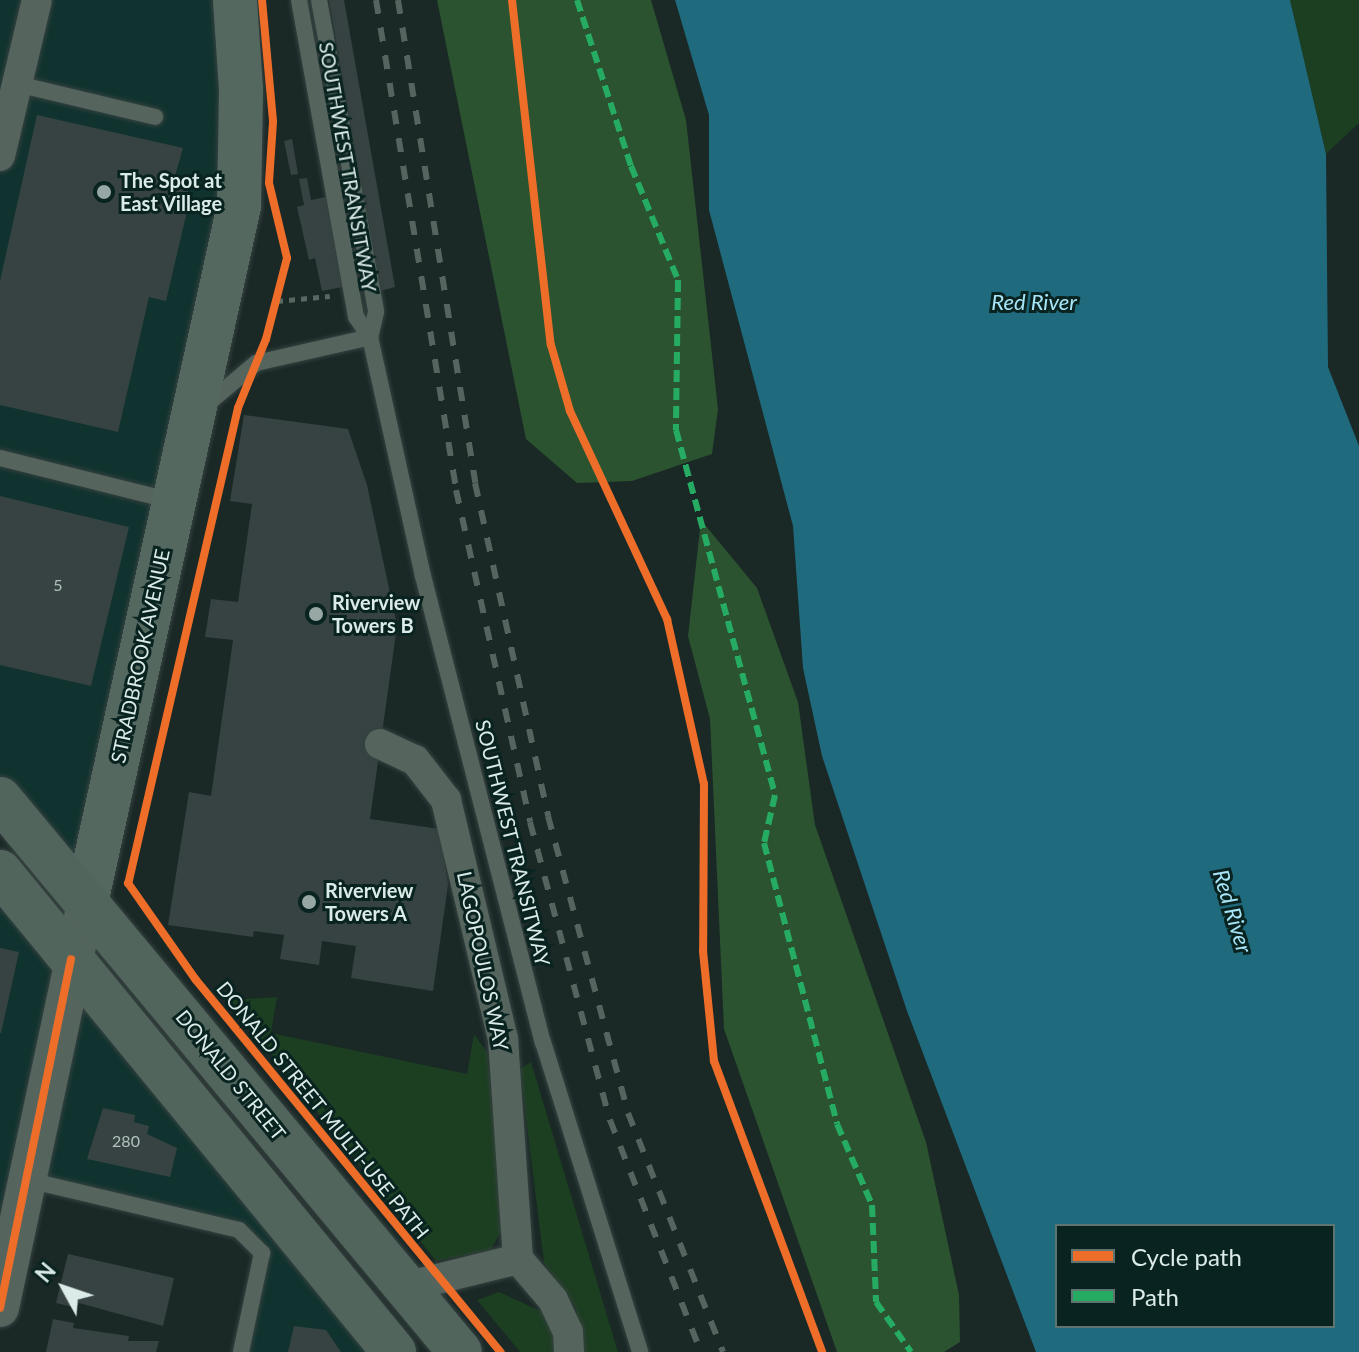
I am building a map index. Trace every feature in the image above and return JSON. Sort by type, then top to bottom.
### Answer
[{"type":"main road","name":"STRADBROOK AVENUE","points":[[86,903],[239,206],[241,89],[235,0]]},
{"type":"main road","name":"DONALD STREET","points":[[0,799],[460,1352]]},
{"type":"main road","points":[[0,872],[394,1352]]},
{"type":"street","points":[[0,156],[37,0]]},
{"type":"street","name":"LAGOPOULOS WAY","points":[[380,744],[415,760],[446,800],[503,1039],[518,1259]]},
{"type":"street","name":"STRADBROOK AVENUE","points":[[0,1308],[71,959],[86,903]]},
{"type":"street","points":[[405,1287],[518,1259],[553,1300],[568,1332],[569,1352]]},
{"type":"lane","name":"SOUTHWEST TRANSITWAY","points":[[299,0],[356,317],[370,337],[423,576],[543,1042],[640,1352]]},
{"type":"lane","name":"SOUTHWEST TRANSITWAY","points":[[319,0],[376,312],[370,337]]},
{"type":"lane","points":[[17,84],[155,117]]},
{"type":"lane","points":[[194,415],[256,363],[370,337]]},
{"type":"lane","points":[[0,458],[175,501]]},
{"type":"lane","points":[[446,871],[470,902]]},
{"type":"lane","points":[[28,1180],[239,1230],[262,1253],[241,1352]]},
{"type":"path","points":[[274,313],[280,286]]},
{"type":"path","points":[[277,301],[330,296]]},
{"type":"shaded area","points":[[0,0],[235,0],[241,89],[86,903],[0,799]]},
{"type":"shaded area","points":[[0,872],[394,1352],[241,1352],[262,1253],[239,1230],[28,1180],[0,1220]]},
{"type":"green space","points":[[437,0],[651,0],[686,120],[718,409],[712,454],[632,481],[577,483],[526,439]]},
{"type":"green space","points":[[1290,0],[1359,0],[1359,123],[1326,154]]},
{"type":"green space","points":[[701,520],[757,588],[798,702],[815,825],[926,1142],[959,1295],[960,1342],[944,1352],[837,1352],[724,1029],[710,719],[688,636]]},
{"type":"green space","points":[[277,997],[271,1033],[467,1074],[474,1034],[487,1052],[503,1227],[491,1250],[436,1261],[228,1000]]},
{"type":"green space","points":[[531,1062],[618,1352],[582,1352],[576,1308],[544,1263],[520,1069]]},
{"type":"green space","points":[[499,1292],[545,1313],[555,1328],[558,1352],[520,1352],[477,1300]]},
{"type":"water","name":"Red River","points":[[675,0],[1290,0],[1326,154],[1328,367],[1359,446],[1359,1352],[1036,1352],[907,1011],[822,756],[803,668],[793,526],[709,210],[709,115]]},
{"type":"building","points":[[329,0],[344,0],[395,287],[380,291]]},
{"type":"building","points":[[37,115],[183,148],[171,190],[177,191],[180,179],[188,181],[188,207],[166,301],[149,297],[118,432],[0,405],[0,281]]},
{"type":"building","points":[[292,139],[298,174],[291,175],[284,141]]},
{"type":"building","points":[[307,178],[311,200],[330,196],[348,286],[322,291],[315,258],[309,260],[297,207],[304,205],[299,179]]},
{"type":"building","points":[[244,415],[348,429],[367,485],[397,626],[370,819],[440,829],[448,885],[433,991],[351,978],[356,946],[322,941],[319,965],[280,959],[284,935],[254,931],[253,937],[168,925],[189,792],[211,796],[233,640],[205,637],[211,599],[238,602],[252,504],[230,501]]},
{"type":"building","points":[[0,496],[129,527],[91,686],[0,665]]},
{"type":"building","points":[[0,948],[19,952],[1,1033],[0,1033]]},
{"type":"building","points":[[103,1108],[135,1115],[134,1122],[149,1126],[147,1134],[177,1148],[170,1177],[87,1159]]},
{"type":"building","points":[[68,1254],[174,1278],[163,1326],[79,1303],[77,1308],[56,1303]]},
{"type":"building","points":[[53,1319],[74,1323],[73,1328],[129,1336],[128,1341],[159,1341],[156,1352],[46,1352]]},
{"type":"building","points":[[294,1326],[326,1330],[341,1352],[288,1352]]},
{"type":"railway","points":[[376,0],[456,490],[530,822],[610,1120],[701,1352]]},
{"type":"railway","points":[[398,0],[475,483],[548,816],[628,1113],[723,1352]]},
{"type":"marked path","points":[[577,0],[631,166],[678,280],[676,430],[775,795],[764,843],[837,1124],[872,1205],[876,1302],[911,1352]]},
{"type":"cycle path","name":"DONALD STREET MULTI-USE PATH","points":[[262,0],[273,122],[269,183],[287,258],[266,339],[238,408],[128,883],[196,980],[501,1352]]},
{"type":"cycle path","points":[[512,0],[551,345],[570,411],[667,619],[704,784],[703,951],[714,1061],[822,1352]]},
{"type":"cycle path","points":[[0,1308],[71,959]]},
{"type":"place","name":"The Spot at East Village","points":[[104,192]]},
{"type":"place","name":"Riverview Towers B","points":[[316,614]]},
{"type":"place","name":"Riverview Towers A","points":[[309,902]]}]
